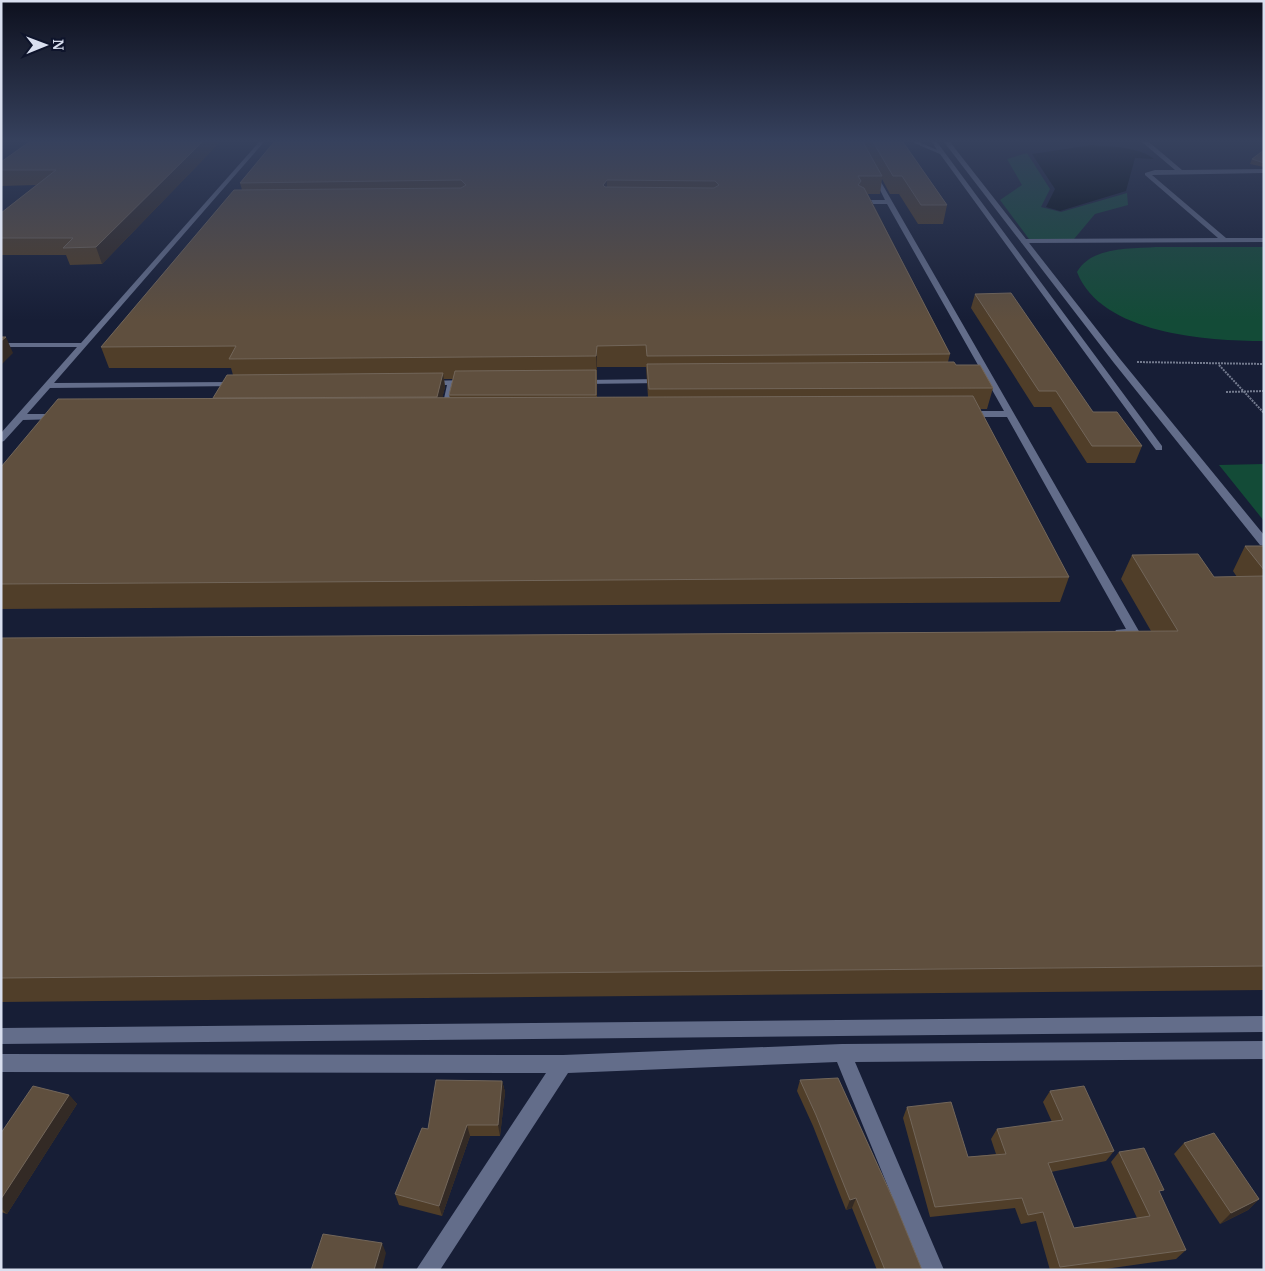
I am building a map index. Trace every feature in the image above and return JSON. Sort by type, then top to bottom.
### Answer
[{"type":"street","points":[[994,201],[1117,361],[1264,543]]},
{"type":"street","points":[[1179,201],[1224,240]]},
{"type":"street","points":[[1025,241],[1264,240]]},
{"type":"street","points":[[1,1064],[562,1064],[842,1053],[1264,1050]]},
{"type":"street","points":[[842,1053],[933,1270]]},
{"type":"street","points":[[427,1270],[562,1064]]},
{"type":"lane","points":[[1,439],[211,201]]},
{"type":"lane","points":[[977,201],[1159,448]]},
{"type":"lane","points":[[860,202],[888,202],[1134,633],[1104,633]]},
{"type":"lane","points":[[208,205],[218,205]]},
{"type":"lane","points":[[1,346],[84,345]]},
{"type":"lane","points":[[978,379],[988,379]]},
{"type":"lane","points":[[571,382],[670,381]]},
{"type":"lane","points":[[444,416],[452,382]]},
{"type":"lane","points":[[422,383],[472,382]]},
{"type":"lane","points":[[48,386],[245,384]]},
{"type":"lane","points":[[959,414],[1009,414]]},
{"type":"lane","points":[[434,416],[454,416]]},
{"type":"lane","points":[[20,417],[69,417]]},
{"type":"lane","points":[[1,1036],[1264,1024]]},
{"type":"path","points":[[1117,361],[1264,364]]},
{"type":"path","points":[[1219,364],[1264,413]]},
{"type":"path","points":[[1226,392],[1264,391]]},
{"type":"green space","points":[[1001,201],[1044,201],[1041,207],[1061,212],[1098,201],[1128,201],[1128,205],[1095,214],[1074,239],[1029,239]]},
{"type":"green space","points":[[1156,247],[1264,247],[1264,341],[1186,336],[1158,330],[1132,321],[1108,309],[1090,293],[1077,272],[1092,257],[1102,253],[1112,250]]},
{"type":"green space","points":[[1264,464],[1264,521],[1219,465]]},
{"type":"shaded area","points":[[1049,201],[1092,201],[1060,211],[1046,207]]},
{"type":"building","points":[[16,201],[142,201],[96,247],[63,248],[73,238],[1,238],[1,213]]},
{"type":"building","points":[[224,201],[871,201],[950,354],[647,356],[646,345],[597,346],[596,356],[229,359],[236,346],[101,347]]},
{"type":"building","points":[[919,201],[944,201],[947,205],[921,205]]},
{"type":"building","points":[[1011,293],[1093,412],[1117,412],[1142,446],[1092,446],[1056,391],[1039,391],[975,294]]},
{"type":"building","points":[[954,362],[956,365],[980,365],[993,388],[649,389],[647,364]]},
{"type":"building","points":[[596,370],[596,395],[449,395],[455,371]]},
{"type":"building","points":[[443,373],[437,397],[213,398],[227,375]]},
{"type":"building","points":[[973,396],[1069,577],[1,584],[1,467],[58,399]]},
{"type":"building","points":[[1245,546],[1264,546],[1264,570]]},
{"type":"building","points":[[1198,554],[1214,577],[1264,576],[1264,966],[1,978],[1,638],[1178,631],[1132,555]]},
{"type":"building","points":[[838,1078],[894,1201],[922,1270],[885,1270],[856,1198],[850,1200],[800,1080]]},
{"type":"building","points":[[436,1080],[502,1081],[498,1125],[467,1125],[439,1206],[395,1194],[422,1128],[428,1129]]},
{"type":"building","points":[[33,1086],[69,1095],[1,1199],[1,1133]]},
{"type":"building","points":[[1084,1086],[1114,1151],[1048,1163],[1074,1228],[1150,1216],[1119,1152],[1144,1148],[1164,1190],[1159,1191],[1186,1250],[1060,1267],[1043,1212],[1028,1215],[1022,1198],[935,1207],[907,1107],[951,1102],[968,1157],[1006,1154],[997,1129],[1063,1120],[1050,1091]]},
{"type":"building","points":[[1214,1133],[1259,1199],[1231,1213],[1184,1143]]},
{"type":"building","points":[[323,1234],[382,1243],[374,1270],[311,1270]]}]
